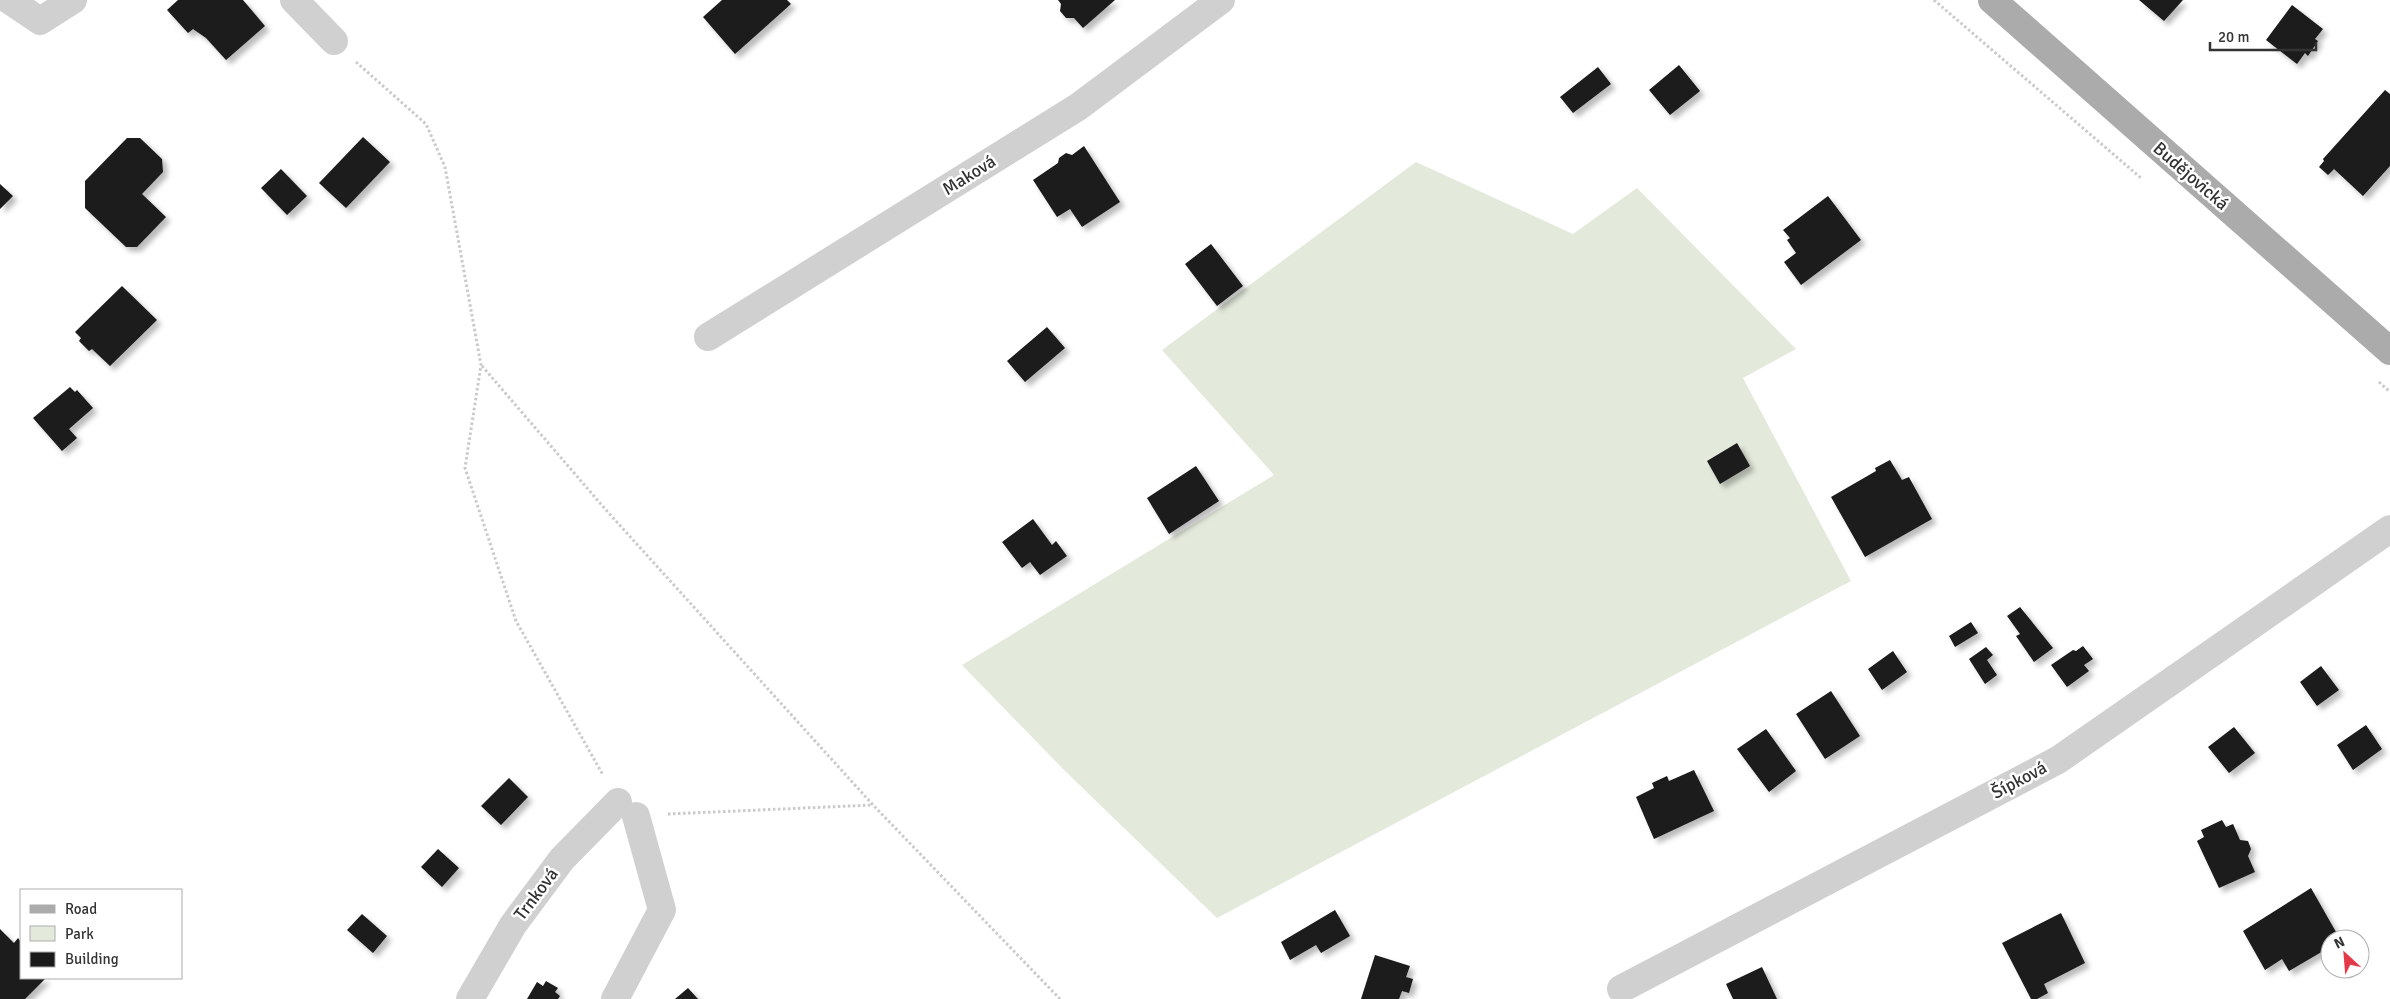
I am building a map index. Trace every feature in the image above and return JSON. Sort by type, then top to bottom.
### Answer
[{"type":"main road","name":"Budějovická","points":[[1992,0],[2390,351]]},
{"type":"street","points":[[9,0],[40,20],[73,0]]},
{"type":"street","points":[[294,0],[334,41]]},
{"type":"street","name":"Maková","points":[[708,337],[1078,107],[1221,0]]},
{"type":"street","name":"Šípková","points":[[1621,989],[2058,760],[2390,529]]},
{"type":"street","points":[[615,999],[662,910],[627,809]]},
{"type":"street","name":"Trnková","points":[[470,999],[513,925],[562,859],[627,809]]},
{"type":"path","points":[[334,41],[426,124],[445,167],[481,366],[465,468],[516,621],[627,809],[873,805]]},
{"type":"path","points":[[481,366],[606,510],[873,805],[1060,999]]},
{"type":"green space","points":[[1416,162],[1573,234],[1637,188],[1796,349],[1743,378],[1851,581],[1217,918],[1063,769],[962,665],[1274,475],[1162,350]]},
{"type":"building","points":[[178,0],[243,0],[265,26],[226,60],[206,38],[193,29],[188,33],[167,10]]},
{"type":"building","points":[[722,0],[787,0],[791,4],[735,54],[703,17]]},
{"type":"building","points":[[1058,0],[1115,0],[1083,28],[1074,18],[1066,18],[1060,11],[1061,4]]},
{"type":"building","points":[[2139,0],[2183,0],[2164,21]]},
{"type":"building","points":[[2292,5],[2323,29],[2315,39],[2318,41],[2308,56],[2305,53],[2297,64],[2266,40]]},
{"type":"building","points":[[1679,65],[1700,91],[1670,115],[1649,90]]},
{"type":"building","points":[[1598,67],[1611,84],[1573,113],[1560,97]]},
{"type":"building","points":[[2385,90],[2390,94],[2390,166],[2363,196],[2334,169],[2328,175],[2319,167],[2324,161],[2323,159]]},
{"type":"building","points":[[363,137],[390,162],[346,208],[319,183]]},
{"type":"building","points":[[127,138],[140,138],[162,159],[163,172],[142,194],[166,217],[137,247],[126,247],[85,208],[85,181]]},
{"type":"building","points":[[1084,146],[1120,202],[1082,227],[1070,209],[1057,217],[1033,180],[1058,163],[1059,158],[1066,153],[1072,155]]},
{"type":"building","points":[[281,169],[307,196],[287,215],[261,188]]},
{"type":"building","points":[[0,184],[13,196],[0,209]]},
{"type":"building","points":[[1828,196],[1861,240],[1801,285],[1784,262],[1796,253],[1787,240],[1790,238],[1783,230]]},
{"type":"building","points":[[1211,244],[1243,286],[1217,306],[1185,264]]},
{"type":"building","points":[[122,286],[157,320],[110,366],[92,349],[89,351],[79,341],[81,338],[75,332]]},
{"type":"building","points":[[1047,327],[1065,348],[1025,382],[1007,361]]},
{"type":"building","points":[[70,387],[75,392],[77,390],[93,408],[69,429],[77,438],[62,451],[33,418]]},
{"type":"building","points":[[1737,443],[1750,466],[1720,484],[1707,461]]},
{"type":"building","points":[[1890,460],[1902,480],[1909,477],[1932,519],[1865,557],[1831,497],[1876,471],[1875,468]]},
{"type":"building","points":[[1196,466],[1219,501],[1169,534],[1147,498]]},
{"type":"building","points":[[1033,519],[1052,545],[1056,541],[1067,556],[1040,575],[1030,562],[1022,568],[1002,542]]},
{"type":"building","points":[[2020,607],[2053,648],[2034,662],[2016,636],[2020,634],[2007,616]]},
{"type":"building","points":[[1971,622],[1978,633],[1955,647],[1949,636]]},
{"type":"building","points":[[2083,646],[2093,659],[2084,665],[2089,671],[2067,687],[2051,665],[2073,650],[2076,651]]},
{"type":"building","points":[[1986,647],[1993,655],[1987,660],[1997,675],[1985,684],[1969,659]]},
{"type":"building","points":[[1893,651],[1907,672],[1882,690],[1868,669]]},
{"type":"building","points":[[2321,666],[2339,690],[2317,706],[2300,682]]},
{"type":"building","points":[[1831,691],[1860,736],[1825,759],[1796,714]]},
{"type":"building","points":[[2366,725],[2382,749],[2353,770],[2337,745]]},
{"type":"building","points":[[2234,727],[2255,753],[2229,773],[2208,747]]},
{"type":"building","points":[[1766,729],[1796,771],[1769,792],[1737,749]]},
{"type":"building","points":[[1694,770],[1714,811],[1654,839],[1636,797],[1654,788],[1652,783],[1667,776],[1669,781]]},
{"type":"building","points":[[509,778],[528,797],[501,825],[481,806]]},
{"type":"building","points":[[2222,820],[2226,827],[2233,824],[2240,840],[2248,841],[2251,849],[2248,856],[2255,872],[2219,888],[2197,841],[2204,837],[2201,830]]},
{"type":"building","points":[[438,849],[459,868],[442,887],[421,867]]},
{"type":"building","points":[[2311,888],[2334,929],[2320,929],[2320,953],[2289,971],[2282,959],[2265,970],[2243,931]]},
{"type":"building","points":[[1335,910],[1350,936],[1321,953],[1316,945],[1290,960],[1281,942]]},
{"type":"building","points":[[2061,913],[2085,963],[2044,984],[2048,993],[2037,999],[2031,999],[2002,943]]},
{"type":"building","points":[[362,914],[387,936],[373,953],[347,930]]},
{"type":"building","points":[[0,929],[14,943],[18,938],[20,941],[20,979],[45,979],[25,999],[0,999]]},
{"type":"building","points":[[1375,955],[1410,966],[1406,977],[1413,979],[1409,993],[1402,991],[1399,999],[1361,999]]},
{"type":"building","points":[[1762,967],[1777,999],[1733,999],[1726,984]]},
{"type":"building","points":[[546,981],[558,988],[555,992],[560,996],[558,999],[527,999],[537,982],[543,986]]},
{"type":"building","points":[[688,988],[698,999],[675,999]]}]
